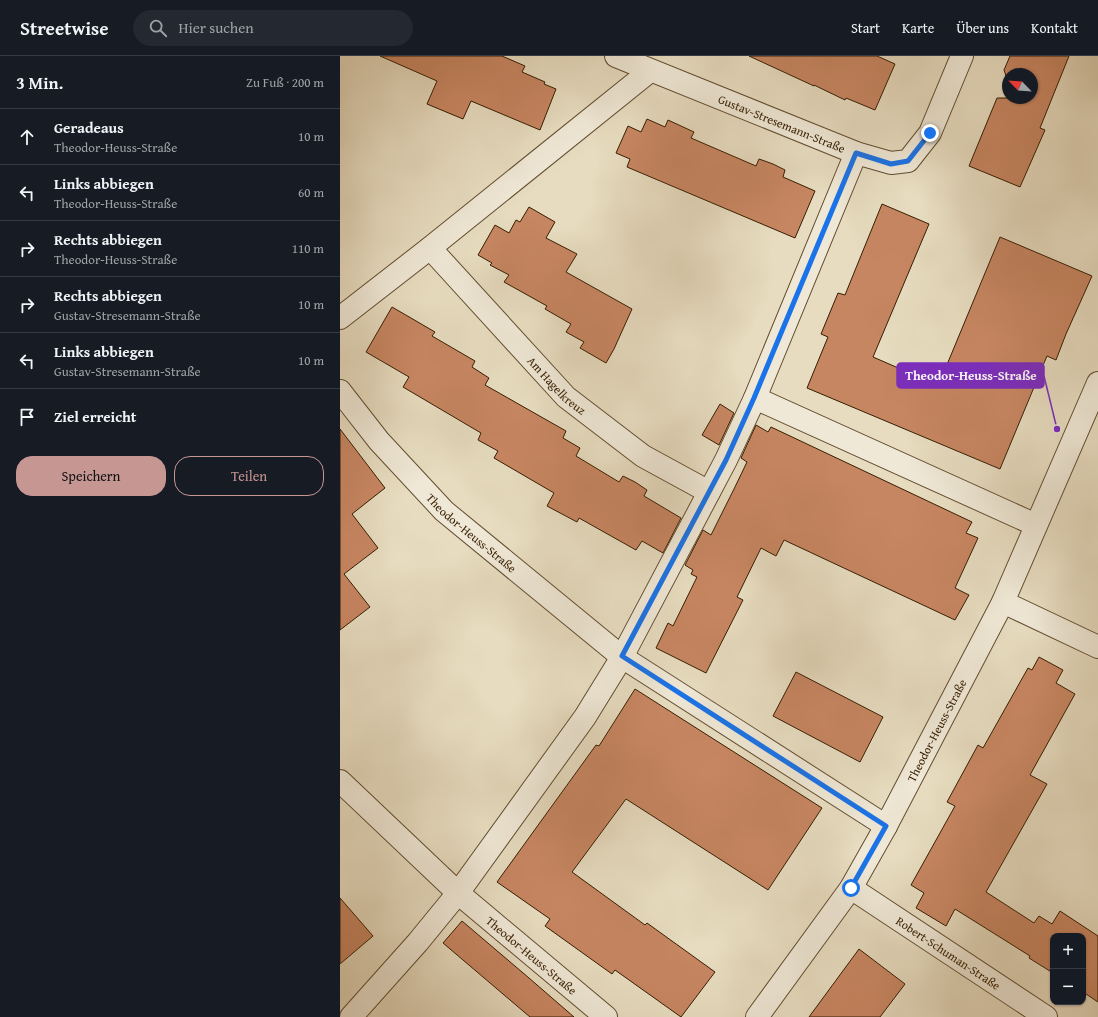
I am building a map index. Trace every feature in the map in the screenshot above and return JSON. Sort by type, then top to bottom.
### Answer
[{"type":"street","name":"Gustav-Stresemann-Straße","points":[[616,56],[856,153],[891,164],[908,161],[930,133],[962,56]]},
{"type":"street","points":[[340,318],[430,248],[650,70]]},
{"type":"street","points":[[351,1017],[418,942],[458,893],[585,716],[622,656],[726,460],[754,398],[856,153]]},
{"type":"street","name":"Am Hagelkreuz","points":[[430,248],[566,397],[643,456],[709,492]]},
{"type":"street","name":"Theodor-Heuss-Straße","points":[[757,1017],[851,888],[886,826],[1003,602],[1098,384]]},
{"type":"street","name":"Theodor-Heuss-Straße","points":[[340,391],[379,441],[444,511],[622,656],[886,826]]},
{"type":"street","points":[[754,398],[1036,525]]},
{"type":"street","points":[[1003,602],[1098,647]]},
{"type":"street","name":"Theodor-Heuss-Straße","points":[[340,781],[458,893],[606,1017]]},
{"type":"street","name":"Robert-Schuman-Straße","points":[[851,888],[1046,1017]]},
{"type":"building","points":[[380,56],[502,56],[525,66],[522,72],[545,82],[544,84],[556,89],[540,130],[471,101],[463,119],[427,104],[437,81]]},
{"type":"building","points":[[749,56],[877,56],[895,64],[875,110],[846,98],[845,100]]},
{"type":"building","points":[[1010,56],[1069,56],[1040,128],[1045,130],[1020,187],[969,166],[997,98],[1002,98],[1002,104],[1038,104],[1038,68],[1005,68]]},
{"type":"building","points":[[647,119],[665,127],[668,120],[694,132],[691,138],[756,166],[759,159],[773,164],[785,170],[783,177],[815,191],[795,238],[627,167],[630,159],[616,153],[628,126],[641,132]]},
{"type":"building","points":[[882,204],[929,224],[873,357],[935,384],[943,366],[946,367],[1000,237],[1092,276],[1056,360],[1047,356],[1000,469],[807,388],[828,337],[821,334],[838,293],[845,295]]},
{"type":"building","points":[[529,207],[555,222],[546,238],[577,254],[566,272],[632,309],[606,363],[580,348],[584,342],[566,332],[571,324],[545,309],[547,306],[504,282],[509,275],[490,265],[492,263],[478,255],[495,225],[509,233],[516,220],[520,222]]},
{"type":"building","points":[[392,307],[435,332],[432,336],[475,361],[472,367],[489,378],[485,385],[566,431],[563,438],[580,448],[576,456],[619,482],[623,476],[635,482],[647,490],[644,496],[681,518],[663,553],[642,541],[636,550],[579,518],[577,522],[547,506],[554,493],[494,458],[498,451],[478,440],[481,433],[403,387],[409,377],[366,352]]},
{"type":"building","points":[[720,404],[734,413],[719,445],[702,435]]},
{"type":"building","points":[[756,425],[768,432],[771,427],[972,522],[966,533],[978,538],[955,588],[969,595],[955,620],[784,540],[776,556],[761,548],[737,597],[743,600],[706,673],[656,648],[668,623],[673,626],[697,577],[691,574],[693,570],[685,565],[703,530],[711,535],[747,462],[741,458]]},
{"type":"building","points":[[340,429],[385,488],[352,514],[378,548],[344,574],[370,607],[340,630]]},
{"type":"building","points":[[1039,657],[1063,670],[1056,683],[1075,694],[1030,775],[1047,784],[986,892],[1034,923],[1039,916],[1052,924],[1060,911],[1098,936],[1098,1002],[1086,994],[1086,933],[1050,933],[1050,971],[1029,958],[1030,956],[955,909],[946,926],[916,908],[924,893],[911,885],[955,806],[947,802],[978,745],[983,748],[1028,668],[1032,670]]},
{"type":"building","points":[[796,672],[883,717],[860,762],[773,716]]},
{"type":"building","points":[[635,689],[822,808],[768,890],[626,799],[572,872],[645,925],[647,923],[715,972],[681,1017],[615,970],[612,974],[545,926],[550,919],[497,882],[596,745],[599,746]]},
{"type":"building","points":[[340,898],[373,936],[340,964]]},
{"type":"building","points":[[462,921],[574,1017],[530,1017],[443,943]]},
{"type":"building","points":[[859,949],[905,984],[880,1017],[809,1017]]},
{"type":"place","name":"Theodor-Heuss-Straße","points":[[1057,429]]},
{"type":"route","points":[[851,888],[886,826],[622,656],[726,460],[754,398],[856,153],[891,164],[908,161],[930,133]]}]
